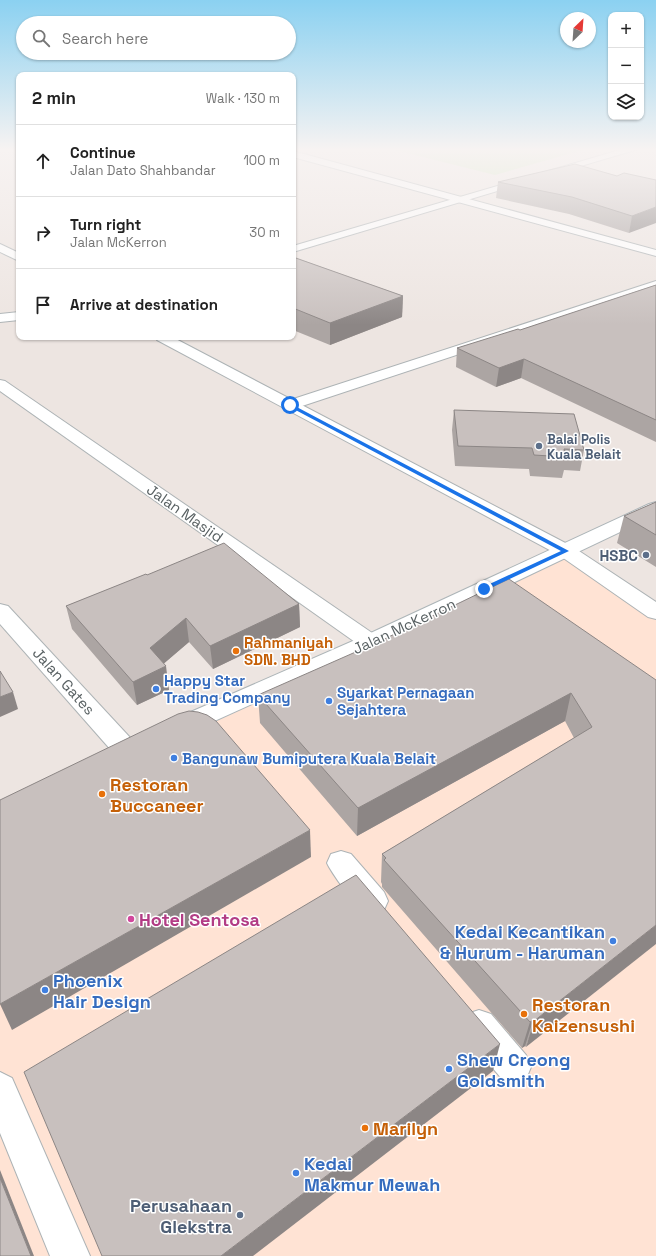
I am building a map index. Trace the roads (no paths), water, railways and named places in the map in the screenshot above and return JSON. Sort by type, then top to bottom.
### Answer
[{"type":"street","points":[[296,248],[435,208]]},
{"type":"street","points":[[489,208],[656,253]]},
{"type":"street","points":[[0,247],[16,256]]},
{"type":"street","points":[[290,405],[656,284]]},
{"type":"street","points":[[0,318],[16,316]]},
{"type":"street","points":[[168,340],[566,551],[656,612]]},
{"type":"street","name":"Jalan Masjid","points":[[0,384],[370,642]]},
{"type":"street","name":"Jalan McKerron","points":[[106,761],[370,642],[656,508]]},
{"type":"street","name":"Jalan Gates","points":[[0,611],[127,751]]},
{"type":"street","points":[[341,863],[392,923]]},
{"type":"street","points":[[463,1007],[514,1067]]},
{"type":"street","points":[[0,1090],[70,1256]]},
{"type":"place","name":"Balai Polis Kuala Belait","points":[[539,446]]},
{"type":"place","name":"HSBC","points":[[646,555]]},
{"type":"place","name":"Rahmaniyah SDN. BHD","points":[[236,651]]},
{"type":"place","name":"Happy Star Trading Company","points":[[156,689]]},
{"type":"place","name":"Syarkat Pernagaan Sejahtera","points":[[329,701]]},
{"type":"place","name":"Bangunaw Bumiputera Kuala Belait","points":[[174,758]]},
{"type":"place","name":"Restoran Buccaneer","points":[[102,794]]},
{"type":"place","name":"Hotel Sentosa","points":[[131,919]]},
{"type":"place","name":"Kedai Kecantikan & Hurum - Haruman","points":[[613,941]]},
{"type":"place","name":"Phoenix Hair Design","points":[[45,990]]},
{"type":"place","name":"Restoran Kaizensushi","points":[[524,1014]]},
{"type":"place","name":"Shew Creong Goldsmith","points":[[449,1069]]},
{"type":"place","name":"Marilyn","points":[[365,1128]]},
{"type":"place","name":"Kedai Makmur Mewah","points":[[296,1173]]},
{"type":"place","name":"Perusahaan Glekstra","points":[[240,1215]]}]
